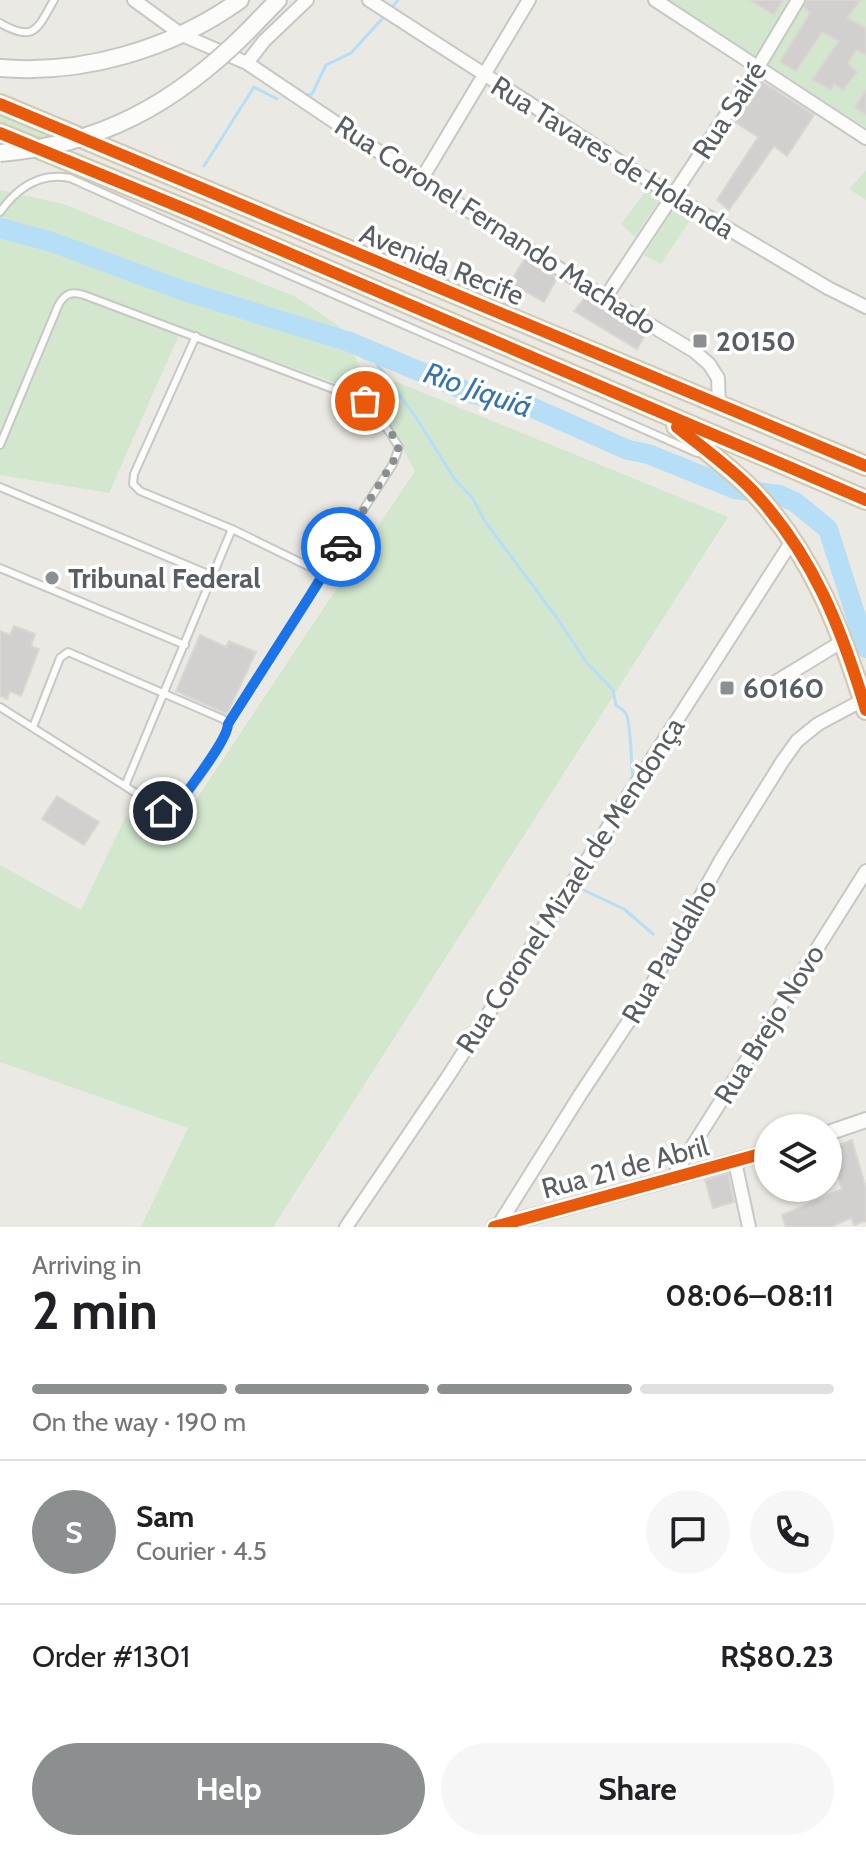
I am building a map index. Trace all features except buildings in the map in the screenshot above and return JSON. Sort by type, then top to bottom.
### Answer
[{"type":"main road","points":[[0,68],[33,69],[98,62],[141,50],[182,35],[240,0]]},
{"type":"main road","points":[[0,153],[87,137],[144,113],[193,81],[278,0]]},
{"type":"main road","name":"Avenida Recife","points":[[0,104],[866,466]]},
{"type":"main road","name":"Avenida Recife","points":[[0,133],[866,500]]},
{"type":"main road","points":[[653,408],[724,465],[773,514],[822,588],[864,705]]},
{"type":"street","name":"Rua Coronel Fernando Machado","points":[[134,0],[182,35],[247,63],[421,180],[694,351],[709,364],[718,378],[719,404]]},
{"type":"street","points":[[247,63],[264,41],[307,0]]},
{"type":"street","name":"Rua Tavares de Holanda","points":[[369,0],[673,196],[864,306]]},
{"type":"street","points":[[421,180],[529,0]]},
{"type":"street","points":[[655,0],[866,138]]},
{"type":"street","name":"Rua Sairé","points":[[605,298],[758,67],[798,0]]},
{"type":"street","name":"Rua Coronel Mizael de Mendonça","points":[[346,1227],[447,1078],[792,541]]},
{"type":"street","points":[[764,689],[843,641]]},
{"type":"street","name":"Rua Paudalho","points":[[496,1226],[646,995],[721,860],[782,762],[797,741],[818,724],[864,705]]},
{"type":"street","name":"Rua Brejo Novo","points":[[673,1177],[866,871]]},
{"type":"street","points":[[842,1128],[866,1120]]},
{"type":"street","name":"Rua 21 de Abril","points":[[496,1226],[521,1224],[673,1177],[754,1156]]},
{"type":"street","points":[[735,1162],[749,1227]]},
{"type":"lane","points":[[0,23],[21,34],[30,34],[36,30],[54,0]]},
{"type":"lane","points":[[0,212],[28,184],[57,175],[70,178],[265,267],[483,358],[724,465]]},
{"type":"lane","points":[[0,445],[58,306],[68,294],[84,295],[365,401],[375,410],[398,445],[399,452],[228,724],[228,730],[217,748],[172,811],[163,811],[0,707]]},
{"type":"lane","points":[[196,336],[134,474],[133,484],[140,491],[232,529],[314,569],[325,569]]},
{"type":"lane","points":[[0,487],[213,576]]},
{"type":"lane","points":[[125,786],[232,529]]},
{"type":"lane","points":[[0,568],[185,645]]},
{"type":"lane","points":[[33,727],[55,668],[66,652],[166,693],[228,724]]},
{"type":"green space","points":[[665,0],[866,0],[866,128]]},
{"type":"green space","points":[[0,113],[58,138],[30,143],[0,129]]},
{"type":"green space","points":[[866,170],[866,200],[849,189]]},
{"type":"green space","points":[[649,187],[663,194],[635,237],[621,224]]},
{"type":"green space","points":[[0,190],[63,204],[296,297],[339,326],[360,367],[728,517],[273,1227],[141,1227],[188,1128],[0,1062],[0,865],[81,910],[126,816],[168,842],[415,471],[375,397],[182,328],[109,493],[0,475]]},
{"type":"green space","points":[[678,202],[694,214],[661,264],[644,255]]},
{"type":"waterway","points":[[391,9],[398,0]]},
{"type":"waterway","points":[[306,95],[312,94],[326,65],[351,53],[382,19]]},
{"type":"waterway","points":[[204,166],[254,87],[277,99]]},
{"type":"waterway","name":"Rio Jiquiá","points":[[0,228],[52,242],[178,289],[350,342],[473,394],[529,406],[628,450],[648,454],[735,489],[779,495],[795,502],[828,529],[866,648]]},
{"type":"waterway","points":[[350,342],[364,358],[375,361],[454,478],[473,499],[484,520],[587,663],[613,690],[616,705],[628,718],[633,778]]},
{"type":"waterway","points":[[632,798],[632,803],[577,887],[624,909],[653,934]]},
{"type":"cycle path","points":[[0,104],[866,466]]},
{"type":"cycle path","points":[[0,133],[866,500]]},
{"type":"cycle path","points":[[677,427],[744,482],[774,515],[792,541],[823,593],[866,710]]},
{"type":"cycle path","points":[[494,1227],[754,1156]]},
{"type":"way so far","points":[[341,547],[399,452],[398,445],[375,410],[365,401]]},
{"type":"place","name":"20150","points":[[700,341]]},
{"type":"place","name":"Tribunal Federal","points":[[52,578]]},
{"type":"place","name":"60160","points":[[727,688]]},
{"type":"route","points":[[163,811],[169,812],[175,808],[217,748],[259,673],[341,547]]}]
